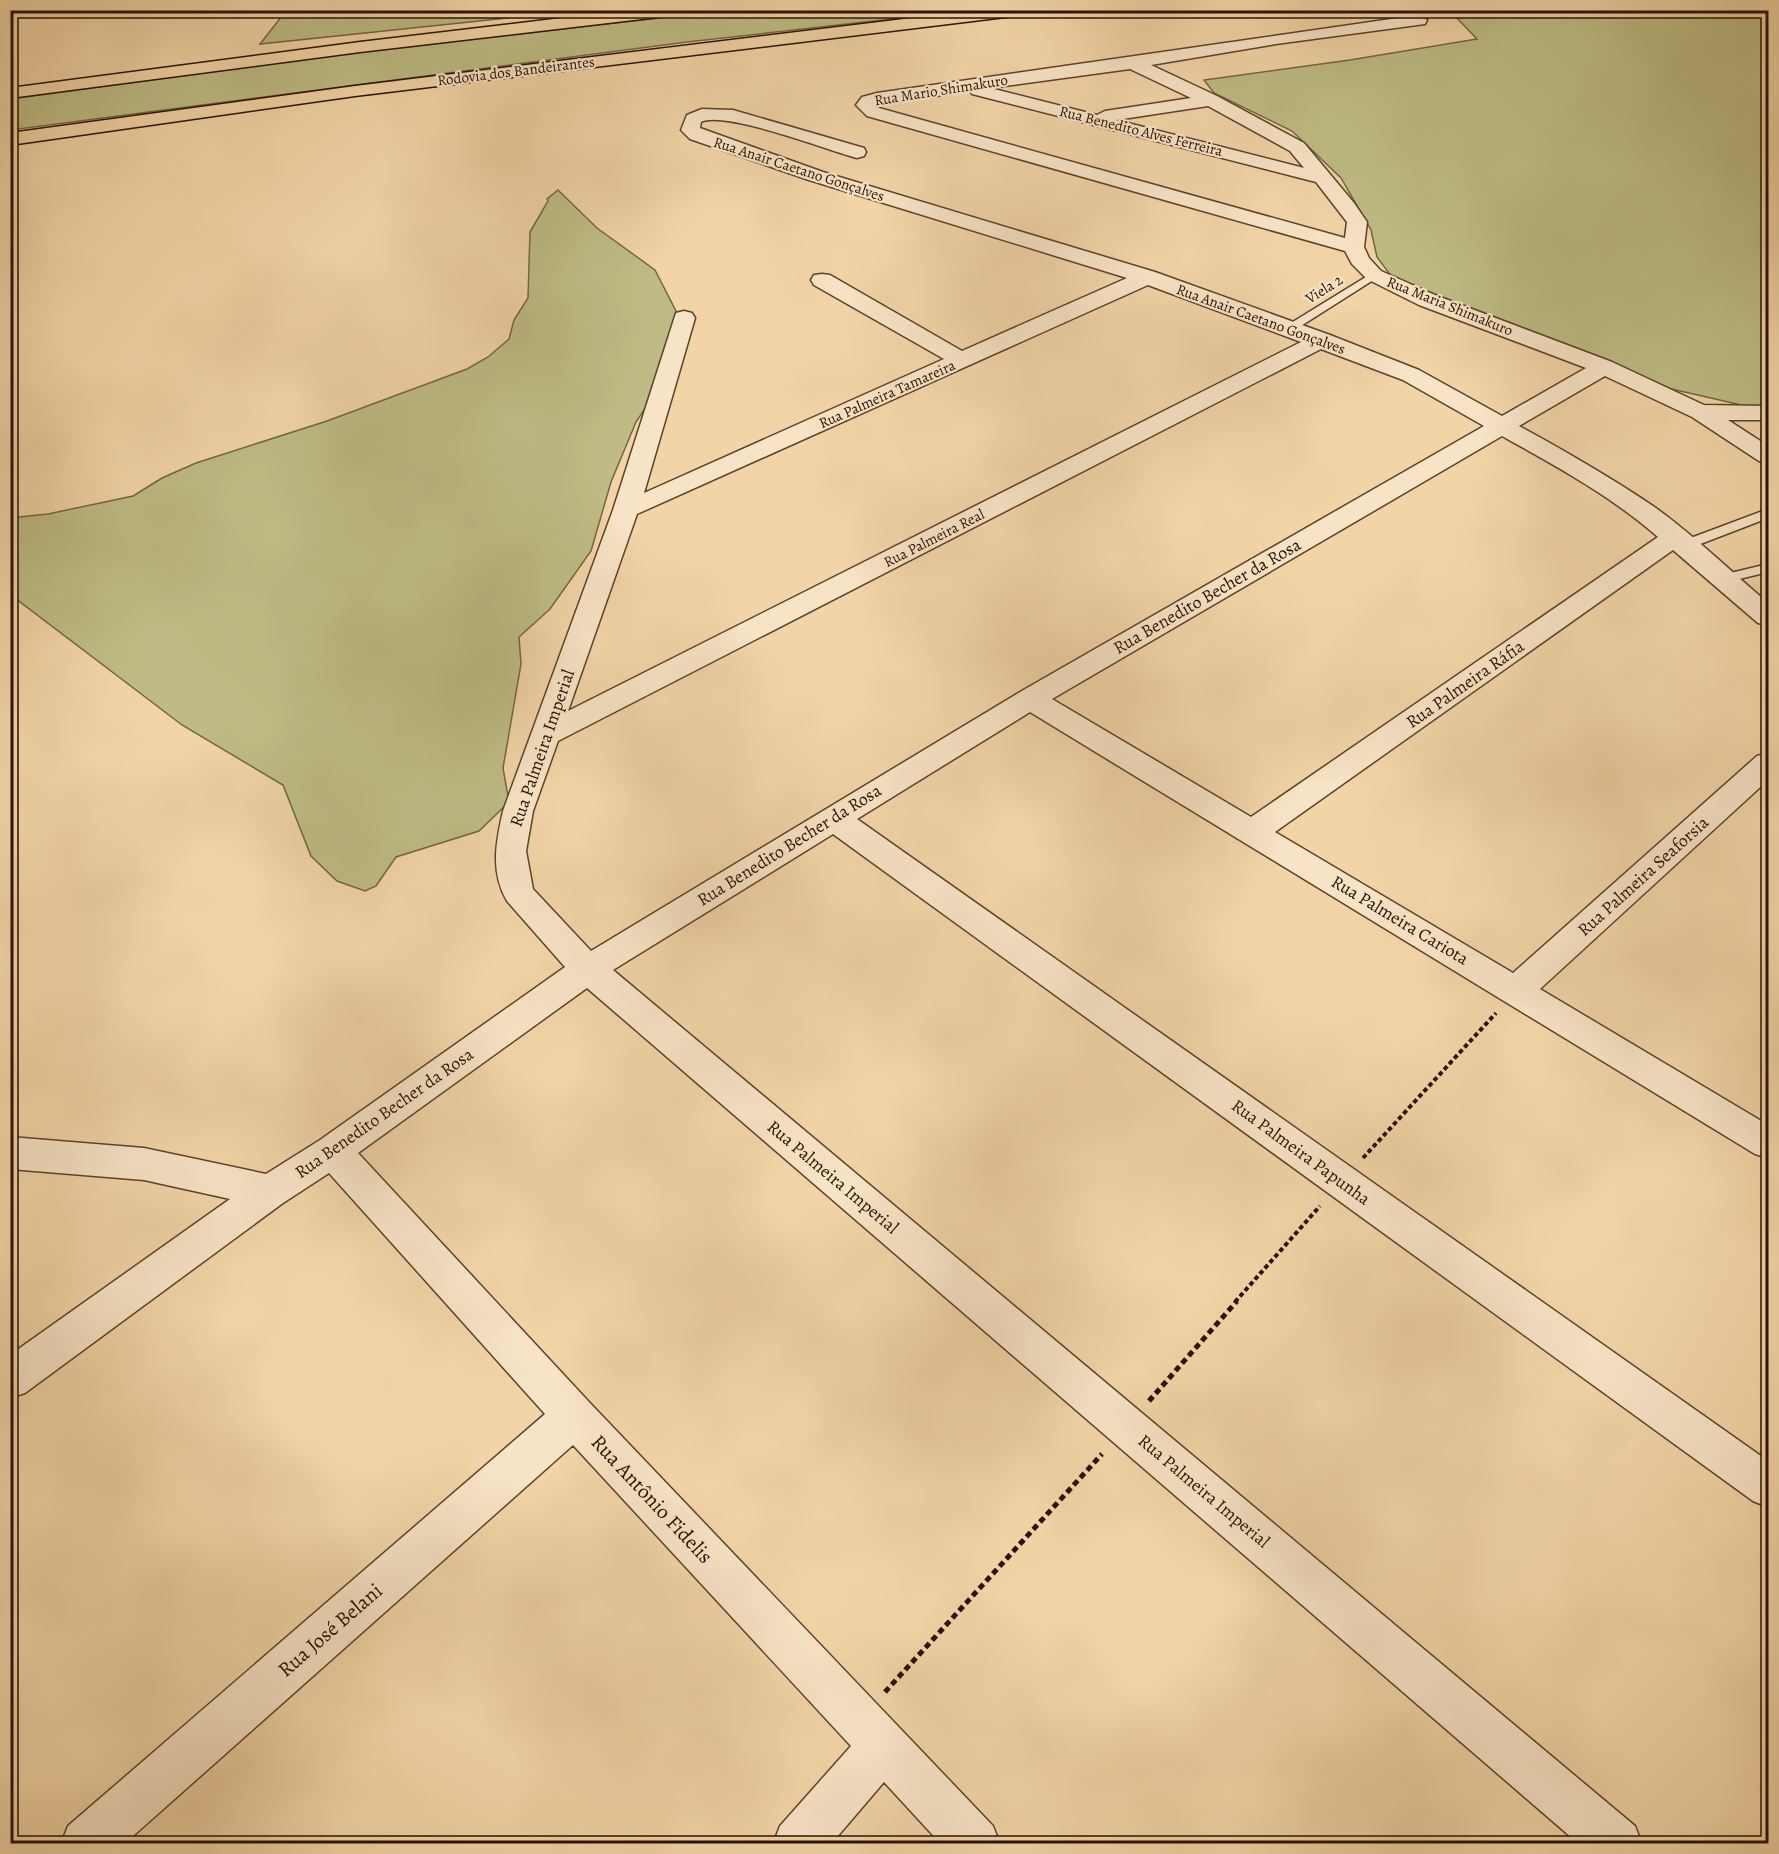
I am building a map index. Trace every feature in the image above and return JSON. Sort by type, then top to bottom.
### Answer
[{"type":"highway","points":[[10,93],[360,46],[676,10]]},
{"type":"highway","name":"Rodovia dos Bandeirantes","points":[[10,139],[513,71],[1023,10]]},
{"type":"highway","points":[[10,146],[249,105]]},
{"type":"street","name":"Rua Mario Shimakuro","points":[[1354,247],[873,112],[865,105],[868,101],[877,98],[1419,20]]},
{"type":"street","points":[[1132,63],[1211,100],[1297,147],[1357,222],[1354,247]]},
{"type":"street","name":"Rua Benedito Alves Ferreira","points":[[959,86],[1322,178]]},
{"type":"street","points":[[1091,118],[1211,100]]},
{"type":"street","name":"Rua Anair Caetano Gonçalves","points":[[857,152],[730,114],[702,115],[693,120],[690,130],[697,135],[816,176],[1147,277],[1322,340],[1411,375],[1582,471],[1646,513],[1768,617]]},
{"type":"street","name":"Rua Maria Shimakuro","points":[[1354,247],[1359,260],[1374,274],[1427,300],[1604,367],[1700,412],[1768,456]]},
{"type":"street","name":"Rua Palmeira Tamareira","points":[[626,510],[1147,277]]},
{"type":"street","points":[[822,280],[963,361]]},
{"type":"street","name":"Rua Palmeira Imperial","points":[[684,318],[626,510],[518,811],[510,851],[518,893],[543,924],[588,969],[1617,1844]]},
{"type":"street","name":"Rua Palmeira Real","points":[[545,735],[1322,340]]},
{"type":"street","name":"Rua Benedito Becher da Rosa","points":[[10,1379],[270,1191],[333,1151],[588,969],[1030,699],[1500,425],[1604,367]]},
{"type":"street","points":[[1700,412],[1768,413]]},
{"type":"street","name":"Rua Palmeira Ráfia","points":[[1254,831],[1680,540]]},
{"type":"street","name":"Rua Palmeira Cariota","points":[[1030,699],[1254,831],[1768,1143]]},
{"type":"street","name":"Rua Palmeira Seaforsia","points":[[1517,990],[1768,762]]},
{"type":"street","name":"Rua Palmeira Papunha","points":[[833,818],[1768,1486]]},
{"type":"street","name":"Rua Antônio Fidelis","points":[[333,1151],[574,1416],[975,1844]]},
{"type":"street","points":[[10,1153],[144,1164],[270,1191]]},
{"type":"street","name":"Rua José Belani","points":[[86,1844],[574,1416]]},
{"type":"street","points":[[798,1844],[871,1733]]},
{"type":"lane","name":"Viela 2","points":[[1289,328],[1374,274]]},
{"type":"lane","points":[[1680,540],[1768,513]]},
{"type":"lane","points":[[1723,579],[1768,568]]},
{"type":"path","points":[[871,1733],[1128,1426],[1342,1182],[1517,990]]},
{"type":"shaded area","points":[[286,10],[573,11],[260,44]]},
{"type":"shaded area","points":[[722,11],[964,11],[687,42],[11,130],[10,99],[322,56]]},
{"type":"shaded area","points":[[1411,11],[1768,11],[1768,414],[1737,404],[1654,385],[1391,276],[1377,257],[1371,230],[1341,178],[1292,131],[1214,93],[1204,80],[1350,60],[1477,39],[1454,15],[1423,18]]},
{"type":"shaded area","points":[[558,190],[597,228],[655,270],[681,321],[676,362],[636,422],[611,482],[591,551],[550,609],[519,637],[521,664],[503,768],[509,802],[479,831],[396,857],[376,886],[365,891],[337,881],[311,856],[283,785],[182,725],[11,595],[10,518],[48,514],[133,496],[162,478],[196,463],[327,421],[467,369],[488,357],[509,339],[514,320],[528,298],[530,232],[548,201],[547,199]]}]
